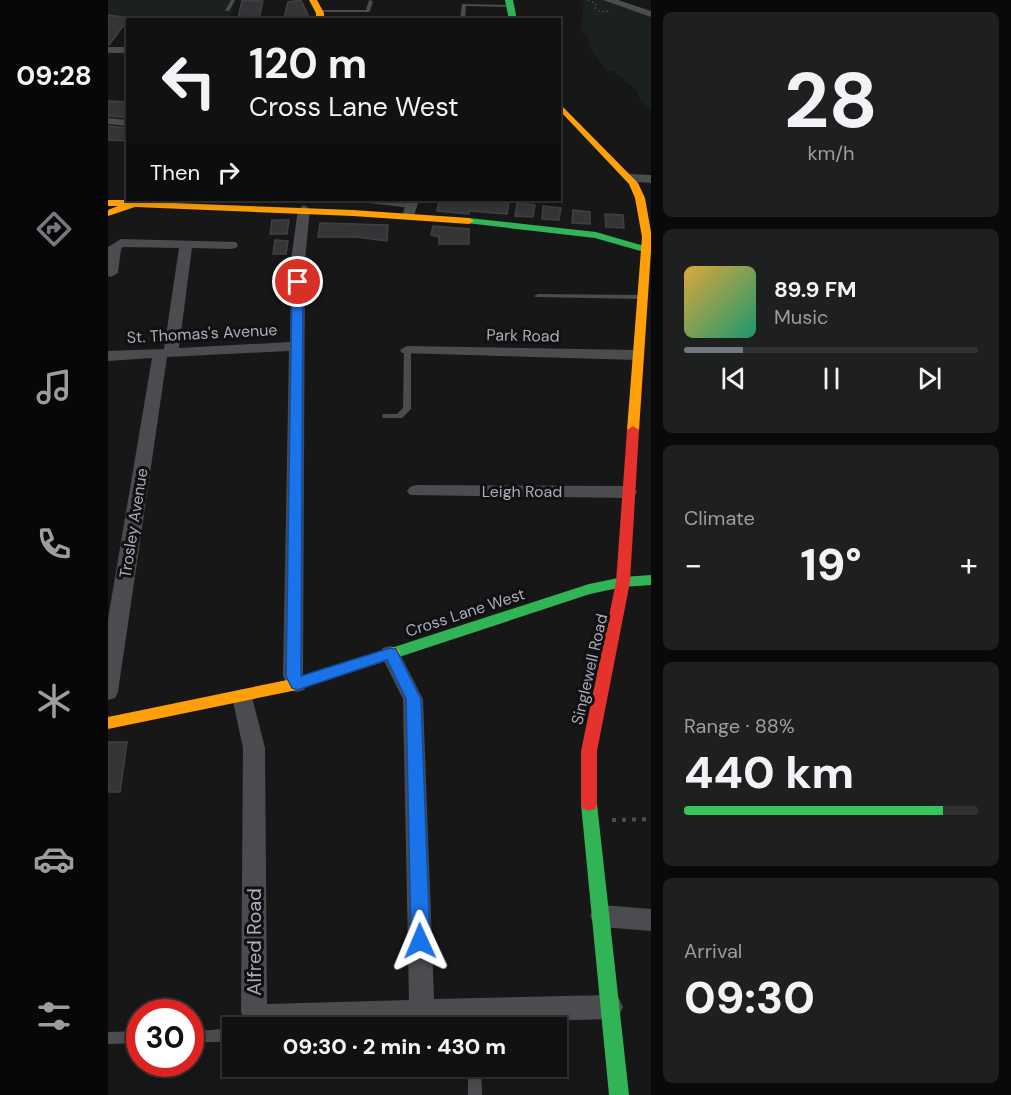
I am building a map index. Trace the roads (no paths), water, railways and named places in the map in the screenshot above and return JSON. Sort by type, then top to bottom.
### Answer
[{"type":"street","points":[[608,0],[651,14]]},
{"type":"street","points":[[108,50],[126,50]]},
{"type":"street","points":[[561,108],[630,178],[651,179]]},
{"type":"street","points":[[108,121],[126,123]]},
{"type":"street","name":"Singlewell Road","points":[[619,1095],[590,811],[589,750],[604,668],[619,611],[623,582],[641,297],[649,250],[649,233],[640,198],[630,178]]},
{"type":"street","points":[[108,213],[140,202]]},
{"type":"street","points":[[108,203],[218,203],[304,210],[411,207],[621,241],[649,250]]},
{"type":"street","points":[[297,684],[293,676],[298,260],[304,210]]},
{"type":"street","points":[[111,273],[115,247],[121,243],[225,242]]},
{"type":"street","name":"Trosley Avenue","points":[[108,692],[115,633],[186,244]]},
{"type":"street","name":"St. Thomas's Avenue","points":[[108,356],[297,346]]},
{"type":"street","name":"Park Road","points":[[407,350],[638,355]]},
{"type":"street","name":"Leigh Road","points":[[416,491],[628,492]]},
{"type":"street","name":"Cross Lane West","points":[[108,723],[297,684],[589,589],[623,582],[651,580]]},
{"type":"street","points":[[390,653],[413,699],[422,1012]]},
{"type":"street","name":"Alfred Road","points":[[242,697],[254,748],[246,1017]]},
{"type":"street","points":[[602,916],[651,920]]},
{"type":"street","name":"Alfred Road","points":[[495,1017],[610,1007]]},
{"type":"street","name":"Alfred Road","points":[[260,1017],[422,1012],[458,1017]]},
{"type":"lane","points":[[227,10],[233,0]]},
{"type":"lane","points":[[318,10],[368,11],[371,1]]},
{"type":"lane","points":[[462,18],[464,5],[510,8]]},
{"type":"lane","points":[[133,18],[204,17]]},
{"type":"lane","points":[[367,201],[411,207]]},
{"type":"lane","points":[[538,296],[641,297]]},
{"type":"lane","points":[[386,416],[399,416],[407,409],[407,350]]},
{"type":"lane","points":[[204,1036],[222,1035]]},
{"type":"lane","points":[[108,1038],[126,1037]]},
{"type":"lane","points":[[474,1077],[475,1095]]}]
